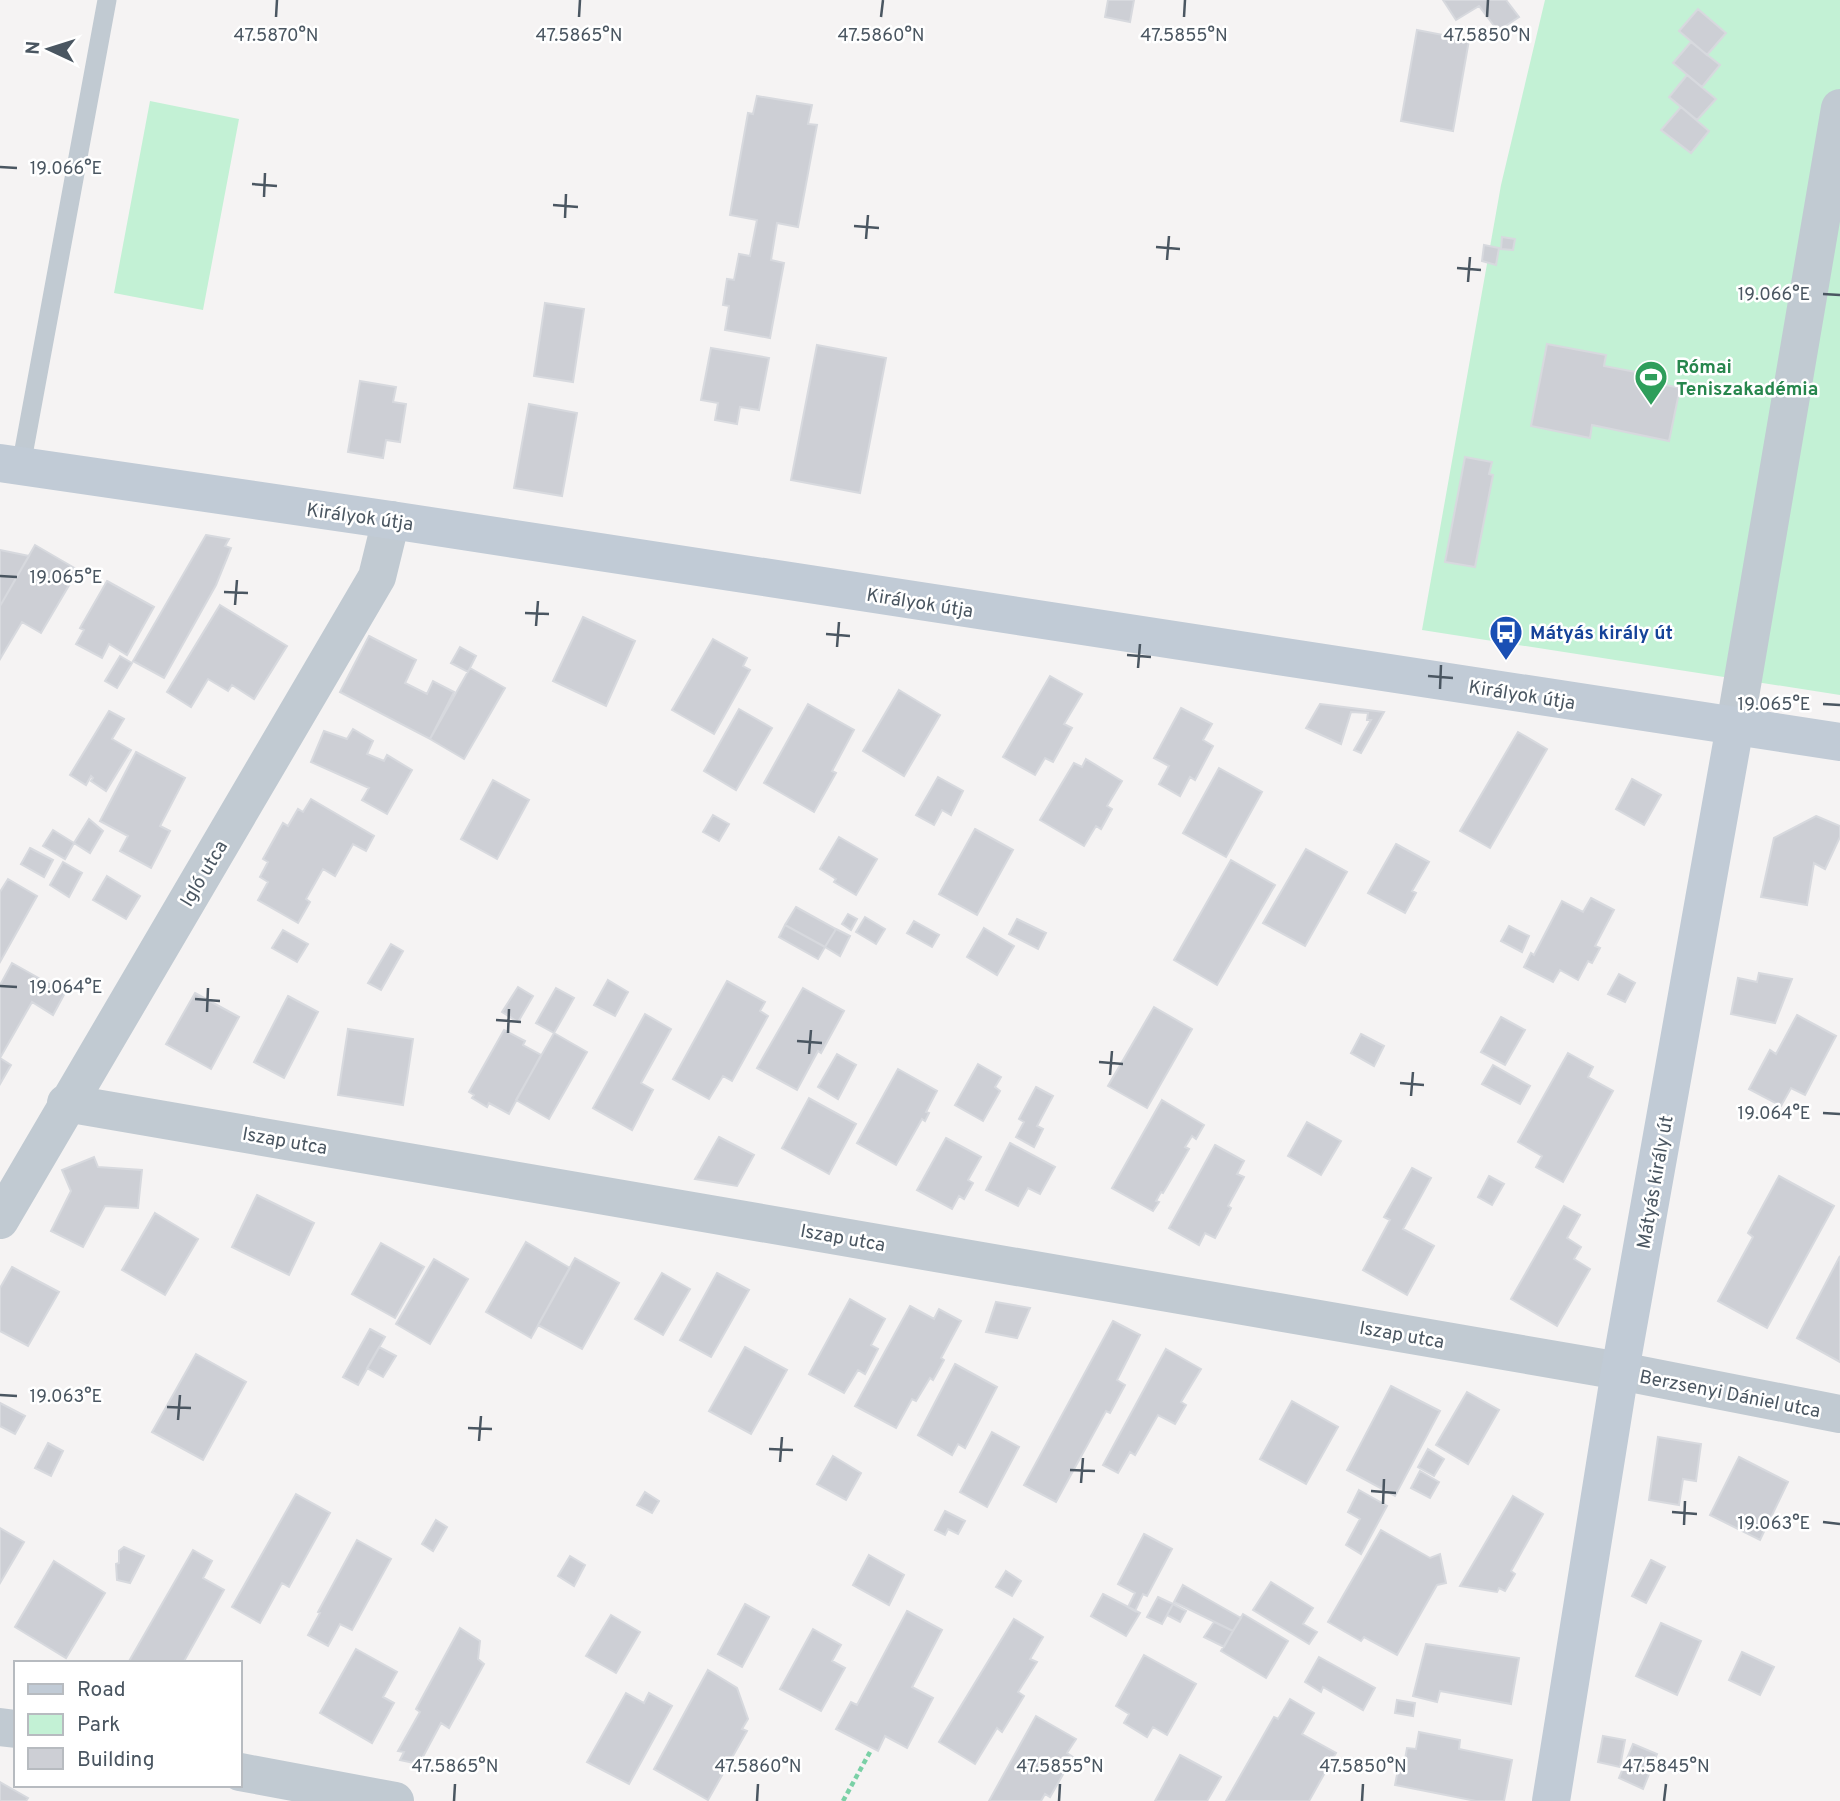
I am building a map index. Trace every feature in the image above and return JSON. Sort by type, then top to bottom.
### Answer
[{"type":"street","name":"Mátyás király út","points":[[1551,1801],[1620,1371],[1735,726],[1840,108]]},
{"type":"street","name":"Királyok útja","points":[[10,465],[391,520],[1840,742]]},
{"type":"street","name":"Igló utca","points":[[0,1220],[66,1103],[377,578],[391,520]]},
{"type":"street","name":"Iszap utca","points":[[66,1103],[1620,1371]]},
{"type":"street","name":"Berzsenyi Dániel utca","points":[[1620,1371],[1840,1414]]},
{"type":"street","points":[[242,1772],[395,1801]]},
{"type":"lane","points":[[10,465],[107,0]]},
{"type":"path","points":[[843,1801],[870,1752]]},
{"type":"green space","name":"Római Teniszakadémia","points":[[1545,0],[1840,0],[1840,695],[1422,630],[1501,185]]},
{"type":"green space","points":[[150,101],[239,119],[203,310],[114,293]]},
{"type":"building","points":[[1108,0],[1134,0],[1130,22],[1105,17]]},
{"type":"building","points":[[1443,0],[1506,0],[1519,17],[1498,31],[1479,6],[1456,20]]},
{"type":"building","points":[[1698,9],[1726,33],[1707,55],[1679,31]]},
{"type":"building","points":[[1417,30],[1469,40],[1453,131],[1401,121]]},
{"type":"building","points":[[1691,42],[1720,65],[1702,87],[1673,63]]},
{"type":"building","points":[[1687,75],[1716,99],[1697,120],[1669,97]]},
{"type":"building","points":[[757,96],[812,105],[808,124],[817,125],[798,227],[777,223],[771,260],[784,263],[770,338],[725,330],[729,306],[723,305],[727,279],[734,280],[739,254],[750,256],[757,220],[730,215],[748,113],[753,114]]},
{"type":"building","points":[[1681,107],[1709,131],[1691,153],[1661,130]]},
{"type":"building","points":[[1502,237],[1515,239],[1513,250],[1501,249]]},
{"type":"building","points":[[1484,245],[1499,248],[1496,265],[1482,261]]},
{"type":"building","points":[[545,303],[584,309],[573,382],[534,376]]},
{"type":"building","points":[[1547,344],[1606,355],[1604,366],[1662,377],[1661,384],[1680,388],[1669,441],[1592,425],[1590,438],[1531,426]]},
{"type":"building","points":[[817,345],[886,358],[860,493],[791,480]]},
{"type":"building","points":[[711,348],[769,358],[759,410],[740,407],[737,424],[715,420],[718,403],[701,400]]},
{"type":"building","points":[[360,381],[396,387],[393,402],[406,404],[400,442],[386,440],[383,458],[348,452]]},
{"type":"building","points":[[529,404],[577,413],[562,496],[514,488]]},
{"type":"building","points":[[1465,457],[1492,462],[1489,474],[1493,475],[1475,567],[1445,562]]},
{"type":"building","points":[[206,535],[229,539],[225,546],[231,548],[216,585],[164,678],[133,661]]},
{"type":"building","points":[[35,545],[78,570],[41,633],[22,622],[0,659],[0,606]]},
{"type":"building","points":[[0,550],[29,556],[0,606]]},
{"type":"building","points":[[107,581],[154,607],[127,655],[109,644],[102,658],[76,644],[84,630],[80,628]]},
{"type":"building","points":[[220,605],[287,646],[254,699],[232,685],[228,691],[208,679],[191,707],[167,692]]},
{"type":"building","points":[[583,617],[635,641],[606,706],[553,681]]},
{"type":"building","points":[[369,636],[416,660],[405,683],[427,694],[433,681],[454,692],[430,739],[340,692]]},
{"type":"building","points":[[713,639],[747,658],[743,666],[750,670],[714,734],[672,710]]},
{"type":"building","points":[[460,647],[476,656],[468,672],[451,663]]},
{"type":"building","points":[[120,656],[132,663],[117,688],[105,681]]},
{"type":"building","points":[[470,668],[505,688],[464,759],[430,739]]},
{"type":"building","points":[[1050,676],[1082,694],[1064,724],[1072,728],[1053,762],[1045,758],[1035,775],[1003,757]]},
{"type":"building","points":[[899,690],[940,715],[904,776],[863,751]]},
{"type":"building","points":[[808,704],[854,730],[832,771],[836,773],[814,812],[764,783]]},
{"type":"building","points":[[1320,704],[1384,712],[1361,753],[1354,750],[1371,720],[1367,720],[1368,713],[1351,712],[1341,744],[1306,728]]},
{"type":"building","points":[[1181,708],[1212,724],[1203,740],[1213,746],[1195,780],[1190,777],[1180,796],[1159,784],[1169,766],[1154,758]]},
{"type":"building","points":[[739,709],[772,728],[736,790],[704,771]]},
{"type":"building","points":[[109,711],[124,719],[112,739],[131,750],[106,791],[91,781],[91,776],[86,785],[70,775]]},
{"type":"building","points":[[353,729],[373,741],[367,754],[384,761],[387,755],[412,770],[387,814],[362,800],[369,788],[311,762],[324,731],[347,739]]},
{"type":"building","points":[[1518,732],[1547,749],[1490,848],[1460,831]]},
{"type":"building","points":[[136,752],[185,778],[160,826],[170,831],[151,868],[120,851],[128,836],[100,821]]},
{"type":"building","points":[[1086,759],[1122,781],[1107,806],[1112,809],[1101,829],[1096,826],[1084,846],[1040,820],[1074,763],[1082,767]]},
{"type":"building","points":[[1219,768],[1262,792],[1226,857],[1183,833]]},
{"type":"building","points":[[938,777],[963,791],[951,815],[942,810],[934,825],[916,815]]},
{"type":"building","points":[[1632,779],[1661,795],[1644,825],[1616,809]]},
{"type":"building","points":[[493,780],[529,800],[497,859],[461,839]]},
{"type":"building","points":[[311,799],[374,836],[366,851],[353,844],[335,876],[323,869],[306,899],[310,902],[298,923],[258,900],[268,882],[260,877],[268,862],[263,859],[283,823],[288,826],[298,809],[303,812]]},
{"type":"building","points":[[713,815],[729,824],[719,841],[703,832]]},
{"type":"building","points":[[1816,816],[1840,826],[1840,837],[1825,869],[1814,863],[1807,905],[1761,897],[1774,838]]},
{"type":"building","points":[[89,819],[103,831],[90,853],[74,843]]},
{"type":"building","points":[[975,829],[1013,850],[977,915],[939,894]]},
{"type":"building","points":[[53,830],[74,843],[65,859],[43,846]]},
{"type":"building","points":[[839,837],[877,859],[856,895],[834,882],[836,879],[820,869]]},
{"type":"building","points":[[1396,844],[1429,862],[1412,891],[1416,893],[1405,913],[1368,893]]},
{"type":"building","points":[[30,848],[53,860],[44,877],[21,864]]},
{"type":"building","points":[[1306,849],[1347,872],[1305,946],[1263,923]]},
{"type":"building","points":[[1231,860],[1275,885],[1217,985],[1174,960]]},
{"type":"building","points":[[63,862],[82,873],[69,897],[50,885]]},
{"type":"building","points":[[107,876],[140,896],[126,919],[93,900]]},
{"type":"building","points":[[8,879],[37,896],[0,962],[0,892]]},
{"type":"building","points":[[1591,898],[1614,910],[1595,946],[1600,948],[1592,963],[1588,961],[1578,980],[1560,970],[1553,982],[1524,967],[1531,953],[1534,955],[1562,901],[1583,912]]},
{"type":"building","points":[[796,907],[836,929],[825,947],[785,925]]},
{"type":"building","points":[[848,914],[857,919],[851,930],[842,924]]},
{"type":"building","points":[[865,917],[885,929],[876,944],[856,932]]},
{"type":"building","points":[[1017,919],[1046,933],[1038,949],[1009,934]]},
{"type":"building","points":[[914,921],[939,935],[932,947],[907,933]]},
{"type":"building","points":[[785,925],[825,947],[818,959],[779,937]]},
{"type":"building","points":[[1509,926],[1529,936],[1522,952],[1501,941]]},
{"type":"building","points":[[984,928],[1014,946],[997,975],[967,957]]},
{"type":"building","points":[[836,929],[850,936],[840,956],[825,947]]},
{"type":"building","points":[[283,930],[308,944],[297,962],[272,948]]},
{"type":"building","points":[[391,944],[403,951],[381,990],[368,983]]},
{"type":"building","points":[[12,963],[65,993],[53,1015],[32,1002],[0,1058],[0,985]]},
{"type":"building","points":[[1759,973],[1792,979],[1775,1023],[1731,1014],[1738,978],[1757,982]]},
{"type":"building","points":[[1619,974],[1635,983],[1625,1002],[1608,994]]},
{"type":"building","points":[[608,980],[628,992],[615,1016],[594,1005]]},
{"type":"building","points":[[727,981],[765,1002],[760,1011],[768,1016],[732,1081],[723,1076],[709,1099],[673,1079]]},
{"type":"building","points":[[518,987],[533,996],[518,1022],[502,1012]]},
{"type":"building","points":[[556,988],[574,998],[554,1033],[536,1023]]},
{"type":"building","points":[[803,988],[844,1011],[797,1090],[757,1068]]},
{"type":"building","points":[[195,993],[239,1017],[211,1069],[166,1044]]},
{"type":"building","points":[[288,996],[318,1012],[284,1078],[254,1062]]},
{"type":"building","points":[[1154,1007],[1192,1029],[1147,1108],[1108,1086]]},
{"type":"building","points":[[645,1014],[671,1029],[641,1083],[653,1090],[632,1130],[593,1108]]},
{"type":"building","points":[[1797,1015],[1836,1036],[1805,1095],[1791,1088],[1781,1106],[1749,1089],[1770,1050],[1776,1054]]},
{"type":"building","points":[[1501,1017],[1525,1030],[1505,1065],[1481,1052]]},
{"type":"building","points":[[348,1029],[413,1039],[403,1105],[338,1095]]},
{"type":"building","points":[[504,1030],[525,1041],[523,1045],[541,1055],[509,1114],[489,1103],[487,1107],[472,1098],[474,1095],[469,1092]]},
{"type":"building","points":[[554,1033],[587,1052],[549,1119],[516,1100]]},
{"type":"building","points":[[1361,1034],[1384,1046],[1374,1066],[1351,1053]]},
{"type":"building","points":[[1568,1053],[1593,1067],[1588,1077],[1613,1091],[1563,1182],[1536,1167],[1542,1156],[1518,1142]]},
{"type":"building","points":[[837,1054],[856,1065],[838,1099],[818,1087]]},
{"type":"building","points":[[0,1058],[11,1065],[0,1084]]},
{"type":"building","points":[[978,1064],[1001,1077],[995,1087],[1000,1091],[983,1121],[955,1105]]},
{"type":"building","points":[[1493,1065],[1530,1086],[1520,1104],[1482,1084]]},
{"type":"building","points":[[898,1069],[937,1091],[926,1112],[929,1113],[925,1121],[922,1119],[896,1165],[857,1143]]},
{"type":"building","points":[[1036,1087],[1053,1096],[1037,1126],[1043,1129],[1034,1147],[1016,1137],[1024,1122],[1019,1119]]},
{"type":"building","points":[[809,1098],[856,1124],[829,1174],[782,1148]]},
{"type":"building","points":[[1162,1100],[1204,1125],[1196,1139],[1192,1136],[1185,1147],[1189,1149],[1163,1193],[1161,1192],[1153,1211],[1112,1188]]},
{"type":"building","points":[[1307,1122],[1341,1141],[1321,1175],[1288,1156]]},
{"type":"building","points":[[719,1137],[754,1155],[737,1186],[695,1179]]},
{"type":"building","points":[[946,1138],[981,1157],[968,1180],[973,1183],[964,1199],[959,1196],[952,1209],[917,1190]]},
{"type":"building","points":[[1010,1143],[1055,1167],[1040,1194],[1028,1188],[1018,1206],[986,1190]]},
{"type":"building","points":[[1215,1145],[1244,1161],[1237,1174],[1244,1177],[1215,1238],[1205,1233],[1199,1245],[1169,1228]]},
{"type":"building","points":[[94,1157],[98,1167],[142,1170],[138,1208],[105,1206],[83,1247],[51,1231],[71,1191],[62,1170]]},
{"type":"building","points":[[1412,1168],[1431,1178],[1403,1229],[1434,1246],[1407,1295],[1363,1270],[1390,1220],[1384,1217]]},
{"type":"building","points":[[1489,1176],[1504,1184],[1492,1205],[1478,1197]]},
{"type":"building","points":[[1779,1176],[1834,1206],[1767,1328],[1718,1301],[1753,1237],[1748,1233]]},
{"type":"building","points":[[257,1195],[314,1223],[289,1275],[232,1247]]},
{"type":"building","points":[[1564,1206],[1580,1215],[1567,1238],[1581,1247],[1574,1259],[1590,1269],[1557,1326],[1511,1299]]},
{"type":"building","points":[[155,1213],[198,1239],[165,1295],[122,1270]]},
{"type":"building","points":[[526,1242],[570,1268],[531,1338],[486,1312]]},
{"type":"building","points":[[381,1243],[424,1267],[395,1318],[352,1294]]},
{"type":"building","points":[[1840,1256],[1840,1362],[1797,1338]]},
{"type":"building","points":[[575,1258],[619,1283],[582,1349],[538,1325]]},
{"type":"building","points":[[434,1259],[468,1279],[430,1344],[396,1324]]},
{"type":"building","points":[[12,1267],[59,1292],[28,1346],[0,1331],[0,1288]]},
{"type":"building","points":[[662,1273],[690,1289],[663,1335],[635,1319]]},
{"type":"building","points":[[717,1273],[749,1290],[711,1357],[680,1340]]},
{"type":"building","points":[[850,1299],[885,1319],[871,1345],[878,1349],[865,1374],[858,1370],[844,1393],[809,1374]]},
{"type":"building","points":[[996,1302],[1030,1308],[1017,1338],[986,1332]]},
{"type":"building","points":[[910,1306],[934,1319],[939,1309],[961,1321],[941,1358],[944,1360],[933,1380],[930,1378],[916,1401],[912,1399],[896,1428],[855,1406]]},
{"type":"building","points":[[1113,1321],[1140,1335],[1117,1380],[1125,1385],[1110,1413],[1106,1411],[1056,1502],[1024,1485]]},
{"type":"building","points":[[370,1329],[385,1337],[358,1385],[343,1377]]},
{"type":"building","points":[[379,1347],[396,1356],[383,1377],[367,1368]]},
{"type":"building","points":[[745,1347],[787,1370],[751,1434],[709,1411]]},
{"type":"building","points":[[1166,1349],[1201,1369],[1181,1402],[1186,1405],[1175,1424],[1158,1415],[1135,1455],[1130,1452],[1118,1473],[1103,1465]]},
{"type":"building","points":[[196,1354],[246,1382],[203,1460],[152,1432]]},
{"type":"building","points":[[955,1364],[997,1387],[965,1448],[958,1444],[952,1455],[918,1435]]},
{"type":"building","points":[[1391,1386],[1440,1411],[1395,1496],[1347,1470]]},
{"type":"building","points":[[1467,1392],[1499,1410],[1468,1464],[1436,1445]]},
{"type":"building","points":[[1292,1401],[1338,1427],[1306,1484],[1260,1459]]},
{"type":"building","points":[[0,1403],[25,1416],[15,1434],[0,1426]]},
{"type":"building","points":[[992,1432],[1019,1447],[987,1507],[960,1492]]},
{"type":"building","points":[[1658,1437],[1701,1444],[1696,1481],[1683,1479],[1679,1505],[1649,1500]]},
{"type":"building","points":[[48,1443],[63,1451],[51,1476],[35,1468]]},
{"type":"building","points":[[1428,1449],[1444,1459],[1434,1476],[1418,1467]]},
{"type":"building","points":[[833,1456],[861,1473],[846,1500],[817,1484]]},
{"type":"building","points":[[1739,1457],[1788,1482],[1760,1540],[1710,1515]]},
{"type":"building","points":[[1420,1471],[1439,1482],[1430,1498],[1411,1488]]},
{"type":"building","points":[[1359,1490],[1387,1506],[1361,1554],[1346,1545],[1360,1519],[1348,1512]]},
{"type":"building","points":[[645,1492],[659,1501],[652,1513],[637,1505]]},
{"type":"building","points":[[296,1494],[330,1513],[289,1587],[282,1583],[260,1623],[232,1607]]},
{"type":"building","points":[[1513,1496],[1543,1514],[1511,1571],[1515,1574],[1505,1591],[1499,1588],[1497,1592],[1460,1586]]},
{"type":"building","points":[[945,1511],[965,1521],[958,1534],[948,1529],[945,1535],[935,1530]]},
{"type":"building","points":[[436,1520],[447,1527],[433,1551],[422,1544]]},
{"type":"building","points":[[0,1528],[24,1542],[0,1583]]},
{"type":"building","points":[[1381,1530],[1430,1558],[1440,1554],[1446,1583],[1437,1585],[1397,1655],[1364,1637],[1361,1641],[1328,1622]]},
{"type":"building","points":[[1144,1534],[1172,1549],[1147,1596],[1143,1594],[1135,1611],[1128,1607],[1135,1593],[1118,1584]]},
{"type":"building","points":[[357,1540],[391,1559],[352,1630],[340,1624],[328,1646],[308,1635]]},
{"type":"building","points":[[124,1547],[144,1556],[130,1583],[117,1580],[116,1564],[119,1563],[119,1551]]},
{"type":"building","points":[[193,1550],[212,1561],[203,1578],[224,1590],[184,1661],[129,1661]]},
{"type":"building","points":[[869,1555],[904,1575],[889,1605],[853,1585]]},
{"type":"building","points":[[570,1556],[585,1565],[574,1586],[558,1576]]},
{"type":"building","points":[[1651,1560],[1665,1567],[1646,1603],[1632,1596]]},
{"type":"building","points":[[54,1561],[105,1593],[66,1658],[15,1627]]},
{"type":"building","points":[[1006,1571],[1021,1581],[1012,1596],[996,1587]]},
{"type":"building","points":[[1271,1582],[1313,1608],[1303,1624],[1317,1632],[1309,1644],[1253,1610]]},
{"type":"building","points":[[1183,1585],[1241,1618],[1233,1631],[1174,1602]]},
{"type":"building","points":[[1103,1594],[1140,1613],[1126,1636],[1091,1616]]},
{"type":"building","points":[[1158,1597],[1173,1604],[1162,1624],[1147,1617]]},
{"type":"building","points":[[745,1604],[769,1617],[742,1667],[718,1654]]},
{"type":"building","points":[[1173,1604],[1186,1611],[1180,1622],[1167,1615]]},
{"type":"building","points":[[907,1611],[942,1630],[912,1687],[933,1698],[907,1748],[885,1736],[878,1751],[836,1729],[851,1702],[857,1705]]},
{"type":"building","points":[[1243,1614],[1288,1641],[1266,1678],[1221,1651]]},
{"type":"building","points":[[611,1615],[640,1632],[616,1673],[586,1656]]},
{"type":"building","points":[[1014,1619],[1043,1637],[1030,1659],[1037,1662],[1018,1692],[1024,1696],[1002,1732],[997,1728],[975,1764],[939,1742]]},
{"type":"building","points":[[1214,1622],[1233,1631],[1224,1647],[1204,1637]]},
{"type":"building","points":[[1661,1623],[1701,1641],[1677,1695],[1636,1676]]},
{"type":"building","points":[[460,1628],[480,1641],[478,1659],[484,1664],[449,1728],[441,1723],[419,1764],[400,1760],[404,1752],[398,1751],[420,1712],[416,1709]]},
{"type":"building","points":[[813,1629],[841,1645],[832,1661],[845,1668],[821,1711],[780,1689]]},
{"type":"building","points":[[1426,1644],[1519,1658],[1511,1704],[1440,1691],[1437,1702],[1413,1696]]},
{"type":"building","points":[[356,1649],[397,1672],[383,1697],[394,1703],[372,1743],[320,1713]]},
{"type":"building","points":[[1742,1652],[1774,1667],[1760,1695],[1729,1680]]},
{"type":"building","points":[[1144,1655],[1196,1684],[1167,1735],[1153,1727],[1147,1737],[1124,1723],[1129,1714],[1116,1706]]},
{"type":"building","points":[[1319,1657],[1375,1688],[1363,1710],[1323,1687],[1321,1692],[1305,1682]]},
{"type":"building","points":[[708,1670],[737,1688],[748,1719],[742,1729],[747,1731],[708,1800],[654,1769]]},
{"type":"building","points":[[626,1693],[644,1703],[649,1693],[672,1706],[629,1784],[587,1762]]},
{"type":"building","points":[[1290,1699],[1314,1713],[1302,1734],[1336,1753],[1309,1801],[1226,1801],[1274,1717],[1278,1719]]},
{"type":"building","points":[[1397,1700],[1415,1703],[1413,1716],[1395,1713]]},
{"type":"building","points":[[1036,1716],[1076,1739],[1067,1753],[1073,1757],[1050,1797],[1045,1794],[1041,1801],[989,1801]]},
{"type":"building","points":[[1419,1732],[1460,1740],[1459,1749],[1512,1760],[1504,1801],[1476,1801],[1395,1785],[1398,1770],[1403,1771],[1407,1748],[1416,1749]]},
{"type":"building","points":[[1603,1736],[1625,1740],[1620,1767],[1598,1762]]},
{"type":"building","points":[[1633,1744],[1657,1754],[1643,1789],[1619,1778]]},
{"type":"building","points":[[1180,1755],[1221,1777],[1207,1801],[1155,1801]]},
{"type":"building","points":[[0,1782],[28,1798],[26,1801],[0,1801]]},
{"type":"place","name":"Római Teniszakadémia","points":[[1651,407]]},
{"type":"place","name":"Mátyás király út","points":[[1506,662]]}]
